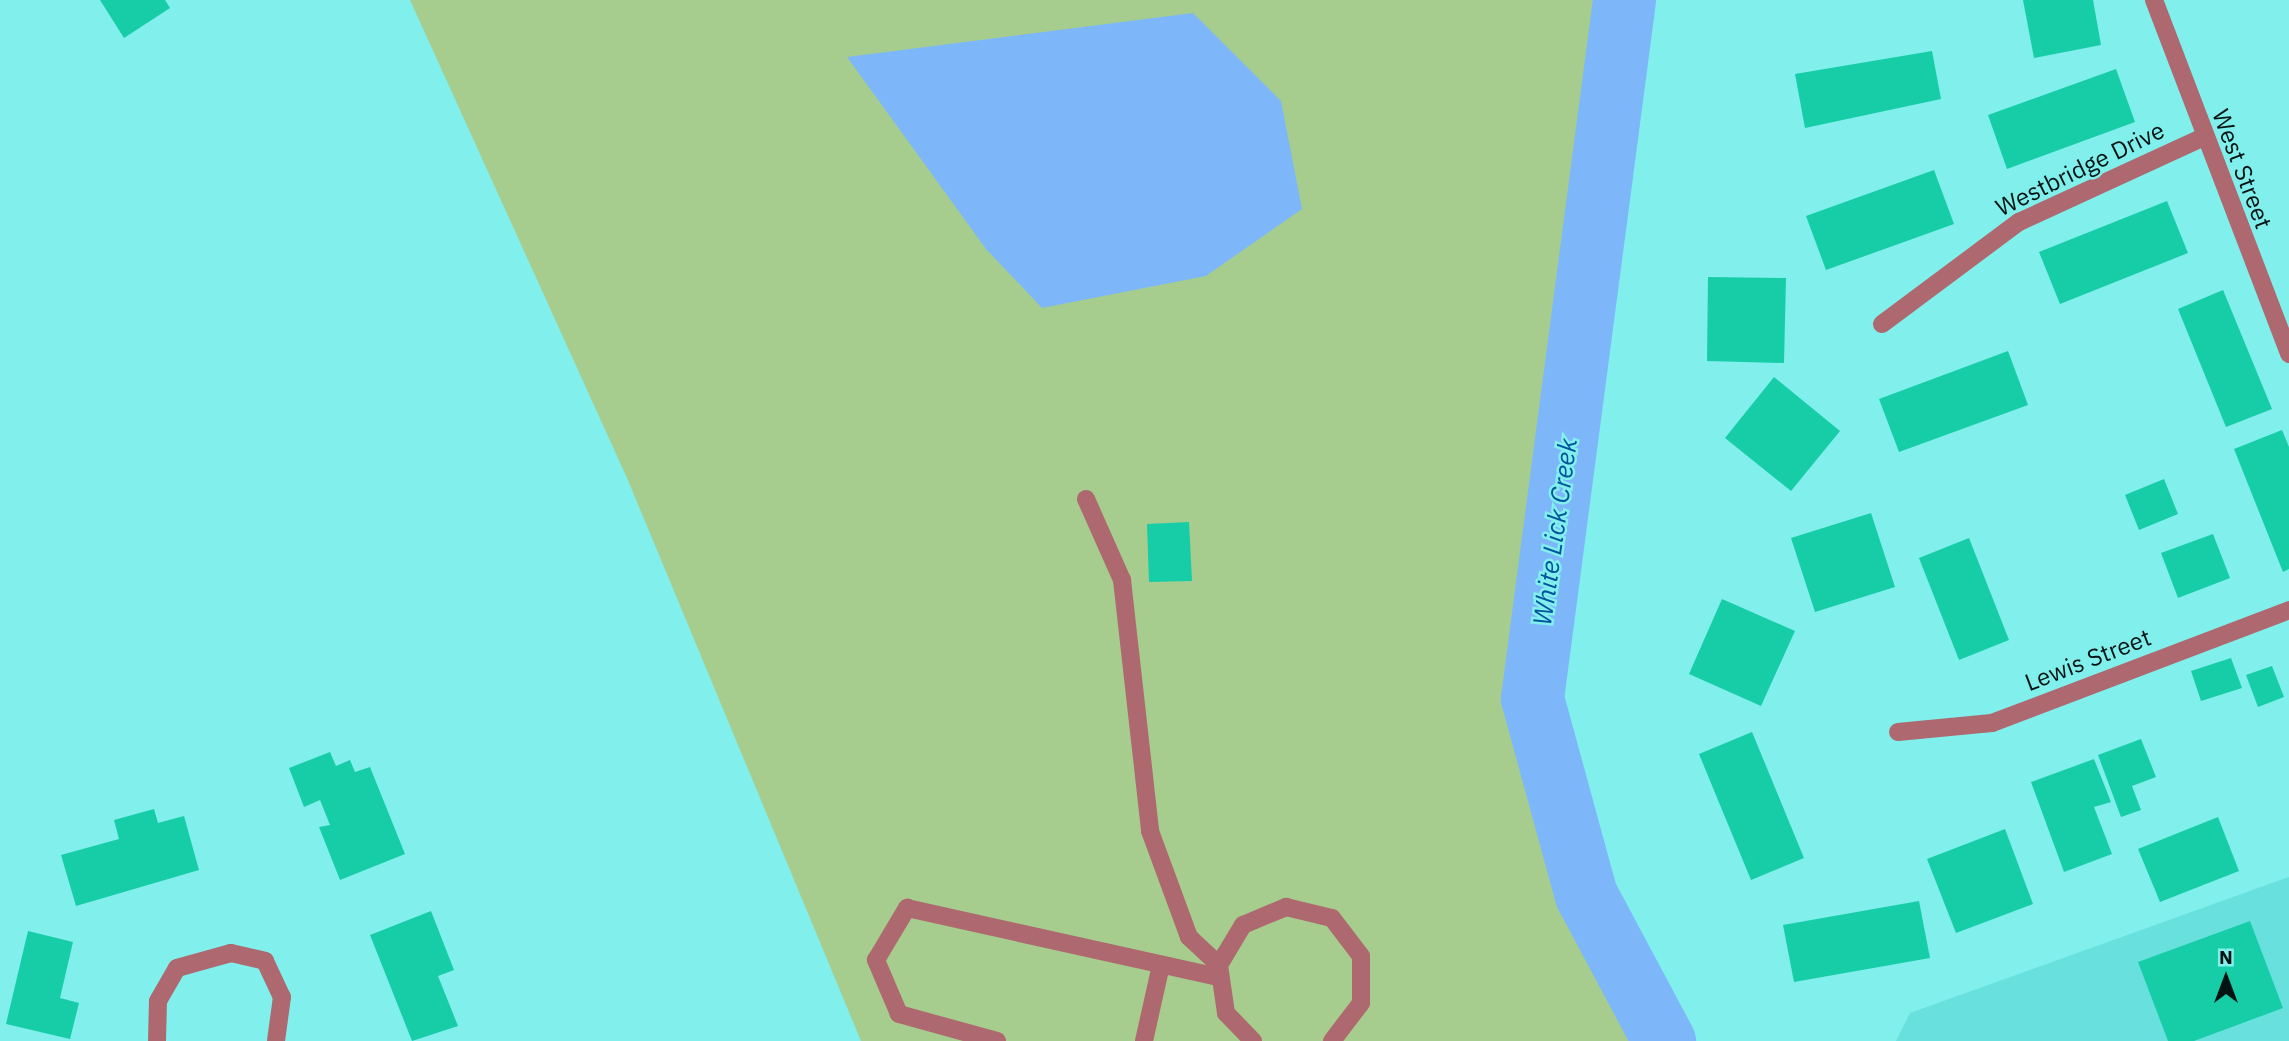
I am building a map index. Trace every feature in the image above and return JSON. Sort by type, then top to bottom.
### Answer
[{"type":"street","name":"West Street","points":[[2154,0],[2202,138],[2289,354]]},
{"type":"street","name":"Westbridge Drive","points":[[1882,324],[2019,222],[2202,138]]},
{"type":"street","points":[[1086,499],[1122,580],[1150,831],[1189,937],[1219,971]]},
{"type":"street","name":"Lewis Street","points":[[1898,732],[1992,723],[2289,610]]},
{"type":"street","points":[[997,1041],[899,1014],[876,960],[906,908],[1161,965],[1219,971]]},
{"type":"street","points":[[1253,1041],[1226,1013],[1219,971],[1228,943],[1263,912],[1310,908],[1332,918],[1361,956],[1365,979],[1356,1013],[1332,1041]]},
{"type":"street","points":[[157,1041],[158,1002],[177,968],[231,953],[265,961],[282,998],[276,1041]]},
{"type":"street","points":[[1144,1041],[1161,965]]},
{"type":"shaded area","points":[[1193,13],[1281,101],[1302,209],[1206,276],[1042,308],[986,249],[847,57]]},
{"type":"shaded area","points":[[2289,877],[2289,1041],[1896,1041],[1910,1013]]},
{"type":"green space","points":[[410,0],[1624,0],[1532,698],[1586,895],[1664,1041],[861,1041],[627,478]]},
{"type":"building","points":[[100,0],[165,0],[170,8],[124,38]]},
{"type":"building","points":[[2023,0],[2093,0],[2101,45],[2034,58]]},
{"type":"building","points":[[1932,51],[1941,99],[1805,128],[1795,74]]},
{"type":"building","points":[[2116,69],[2135,122],[2007,169],[1988,115]]},
{"type":"building","points":[[1934,170],[1954,224],[1826,270],[1806,216]]},
{"type":"building","points":[[2167,201],[2188,253],[2060,304],[2039,252]]},
{"type":"building","points":[[1708,277],[1786,278],[1784,363],[1707,361]]},
{"type":"building","points":[[2223,290],[2272,409],[2226,427],[2178,309]]},
{"type":"building","points":[[2008,351],[2028,405],[1899,452],[1879,399]]},
{"type":"building","points":[[1774,377],[1840,431],[1791,491],[1725,438]]},
{"type":"building","points":[[2282,430],[2289,447],[2289,569],[2283,572],[2234,449]]},
{"type":"building","points":[[2164,479],[2178,514],[2139,530],[2125,495]]},
{"type":"building","points":[[1871,513],[1895,587],[1815,612],[1791,538]]},
{"type":"building","points":[[1189,522],[1192,581],[1149,582],[1147,524]]},
{"type":"building","points":[[2213,534],[2230,578],[2178,598],[2161,553]]},
{"type":"building","points":[[1969,538],[2009,640],[1959,660],[1919,558]]},
{"type":"building","points":[[1722,599],[1795,631],[1761,706],[1689,674]]},
{"type":"building","points":[[2231,658],[2242,688],[2201,701],[2191,671]]},
{"type":"building","points":[[2272,666],[2284,697],[2258,707],[2246,675]]},
{"type":"building","points":[[1752,732],[1804,858],[1751,880],[1699,754]]},
{"type":"building","points":[[2141,739],[2156,777],[2132,786],[2141,810],[2121,817],[2098,755]]},
{"type":"building","points":[[330,752],[336,766],[350,760],[355,772],[370,767],[405,854],[340,880],[319,827],[330,825],[320,800],[304,807],[289,768]]},
{"type":"building","points":[[2094,759],[2111,802],[2094,807],[2112,854],[2064,872],[2031,782]]},
{"type":"building","points":[[154,809],[158,823],[184,816],[199,870],[76,906],[61,855],[119,839],[114,820]]},
{"type":"building","points":[[2218,817],[2239,871],[2160,902],[2138,849]]},
{"type":"building","points":[[2005,829],[2033,904],[1956,933],[1927,859]]},
{"type":"building","points":[[1919,901],[1930,958],[1794,982],[1783,925]]},
{"type":"building","points":[[431,911],[454,970],[438,976],[458,1026],[412,1041],[370,935]]},
{"type":"building","points":[[2250,921],[2283,1008],[2194,1041],[2168,1041],[2138,962]]},
{"type":"building","points":[[28,931],[73,942],[60,998],[79,1003],[70,1039],[6,1024]]},
{"type":"waterway","name":"White Lick Creek","points":[[1624,0],[1532,698],[1586,895],[1664,1041]]}]
